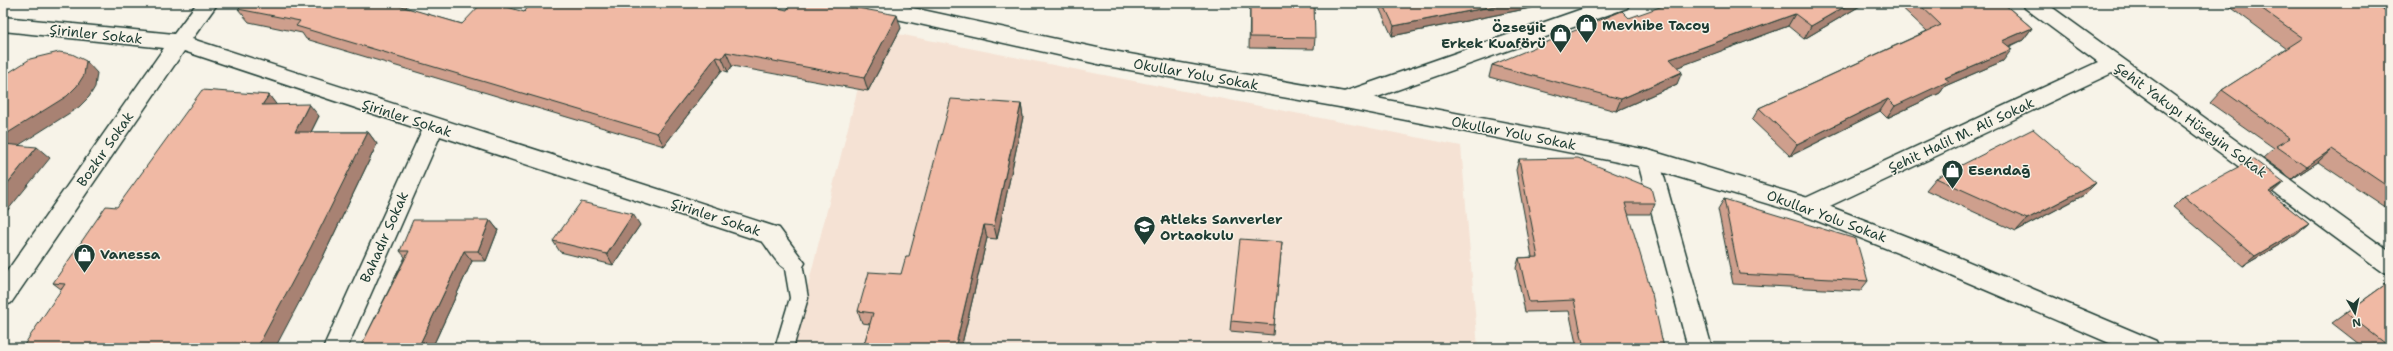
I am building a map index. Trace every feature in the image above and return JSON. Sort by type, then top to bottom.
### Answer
[{"type":"street","name":"Bozkır Sokak","points":[[6,286],[208,3]]},
{"type":"street","name":"Okullar Yolu Sokak","points":[[857,3],[1107,58],[1345,100],[1648,159],[1807,207],[1933,257],[2147,348]]},
{"type":"street","points":[[1345,100],[1620,3]]},
{"type":"street","name":"Şehit Yakupı Hüseyin Sokak","points":[[2032,3],[2390,265]]},
{"type":"street","name":"Şirinler Sokak","points":[[3,24],[179,42],[771,235],[793,263]]},
{"type":"street","name":"Şehit Halil M. Ali Sokak","points":[[1807,207],[2114,64]]},
{"type":"street","name":"Bahadır Sokak","points":[[335,348],[434,126]]},
{"type":"street","points":[[1648,159],[1700,348]]},
{"type":"lane","points":[[784,348],[799,298],[793,263]]},
{"type":"shaded area","name":"Atleks Sanverler Ortaokulu","points":[[873,29],[1461,146],[1478,348],[792,348]]},
{"type":"building","points":[[244,3],[390,3],[462,24],[482,3],[494,3],[524,12],[532,3],[757,3],[787,10],[791,3],[829,3],[897,15],[864,78],[726,52],[722,58],[716,57],[657,133],[296,26],[300,21],[238,9]]},
{"type":"building","points":[[1250,3],[1314,3],[1315,38],[1250,37]]},
{"type":"building","points":[[1383,3],[1510,3],[1394,26]]},
{"type":"building","points":[[1671,3],[1851,3],[1811,26],[1795,14],[1670,59],[1682,72],[1621,99],[1492,65],[1622,11],[1629,18]]},
{"type":"building","points":[[1918,3],[2003,3],[2032,28],[2002,41],[2012,49],[1945,78],[1949,81],[1895,106],[1888,99],[1797,144],[1759,108],[1941,25]]},
{"type":"building","points":[[2254,3],[2373,3],[2390,15],[2390,188],[2332,149],[2306,167],[2276,146],[2290,138],[2222,90],[2303,38]]},
{"type":"building","points":[[59,52],[72,54],[86,61],[84,75],[77,86],[67,96],[3,136],[3,77],[30,59]]},
{"type":"building","points":[[202,90],[269,95],[262,105],[309,104],[295,132],[368,132],[311,247],[257,348],[22,348],[65,284],[53,283],[106,206],[117,207]]},
{"type":"building","points":[[951,99],[1021,104],[994,226],[984,225],[955,348],[863,348],[873,313],[858,311],[869,272],[901,274],[906,256],[909,256]]},
{"type":"building","points":[[2033,129],[2096,183],[2027,219],[1936,178]]},
{"type":"building","points":[[3,144],[37,147],[3,189]]},
{"type":"building","points":[[1578,158],[1651,188],[1655,203],[1625,203],[1652,294],[1664,348],[1584,348],[1574,300],[1529,302],[1519,258],[1538,257],[1519,159]]},
{"type":"building","points":[[2253,159],[2284,182],[2269,192],[2309,224],[2255,256],[2184,196]]},
{"type":"building","points":[[1724,199],[1856,239],[1868,281],[1739,274]]},
{"type":"building","points":[[581,202],[633,214],[607,254],[553,241]]},
{"type":"building","points":[[413,220],[490,220],[478,251],[464,251],[418,348],[360,348],[409,251],[400,251]]},
{"type":"building","points":[[1240,239],[1282,242],[1274,325],[1231,321]]},
{"type":"building","points":[[2386,284],[2390,288],[2390,347],[2346,313]]},
{"type":"place","name":"Mevhibe Tacoy","points":[[1586,44]]},
{"type":"place","name":"Özseyit Erkek Kuaförü","points":[[1561,54]]},
{"type":"place","name":"Esendağ","points":[[1953,190]]},
{"type":"place","name":"Atleks Sanverler Ortaokulu","points":[[1144,246]]},
{"type":"place","name":"Vanessa","points":[[85,274]]}]
